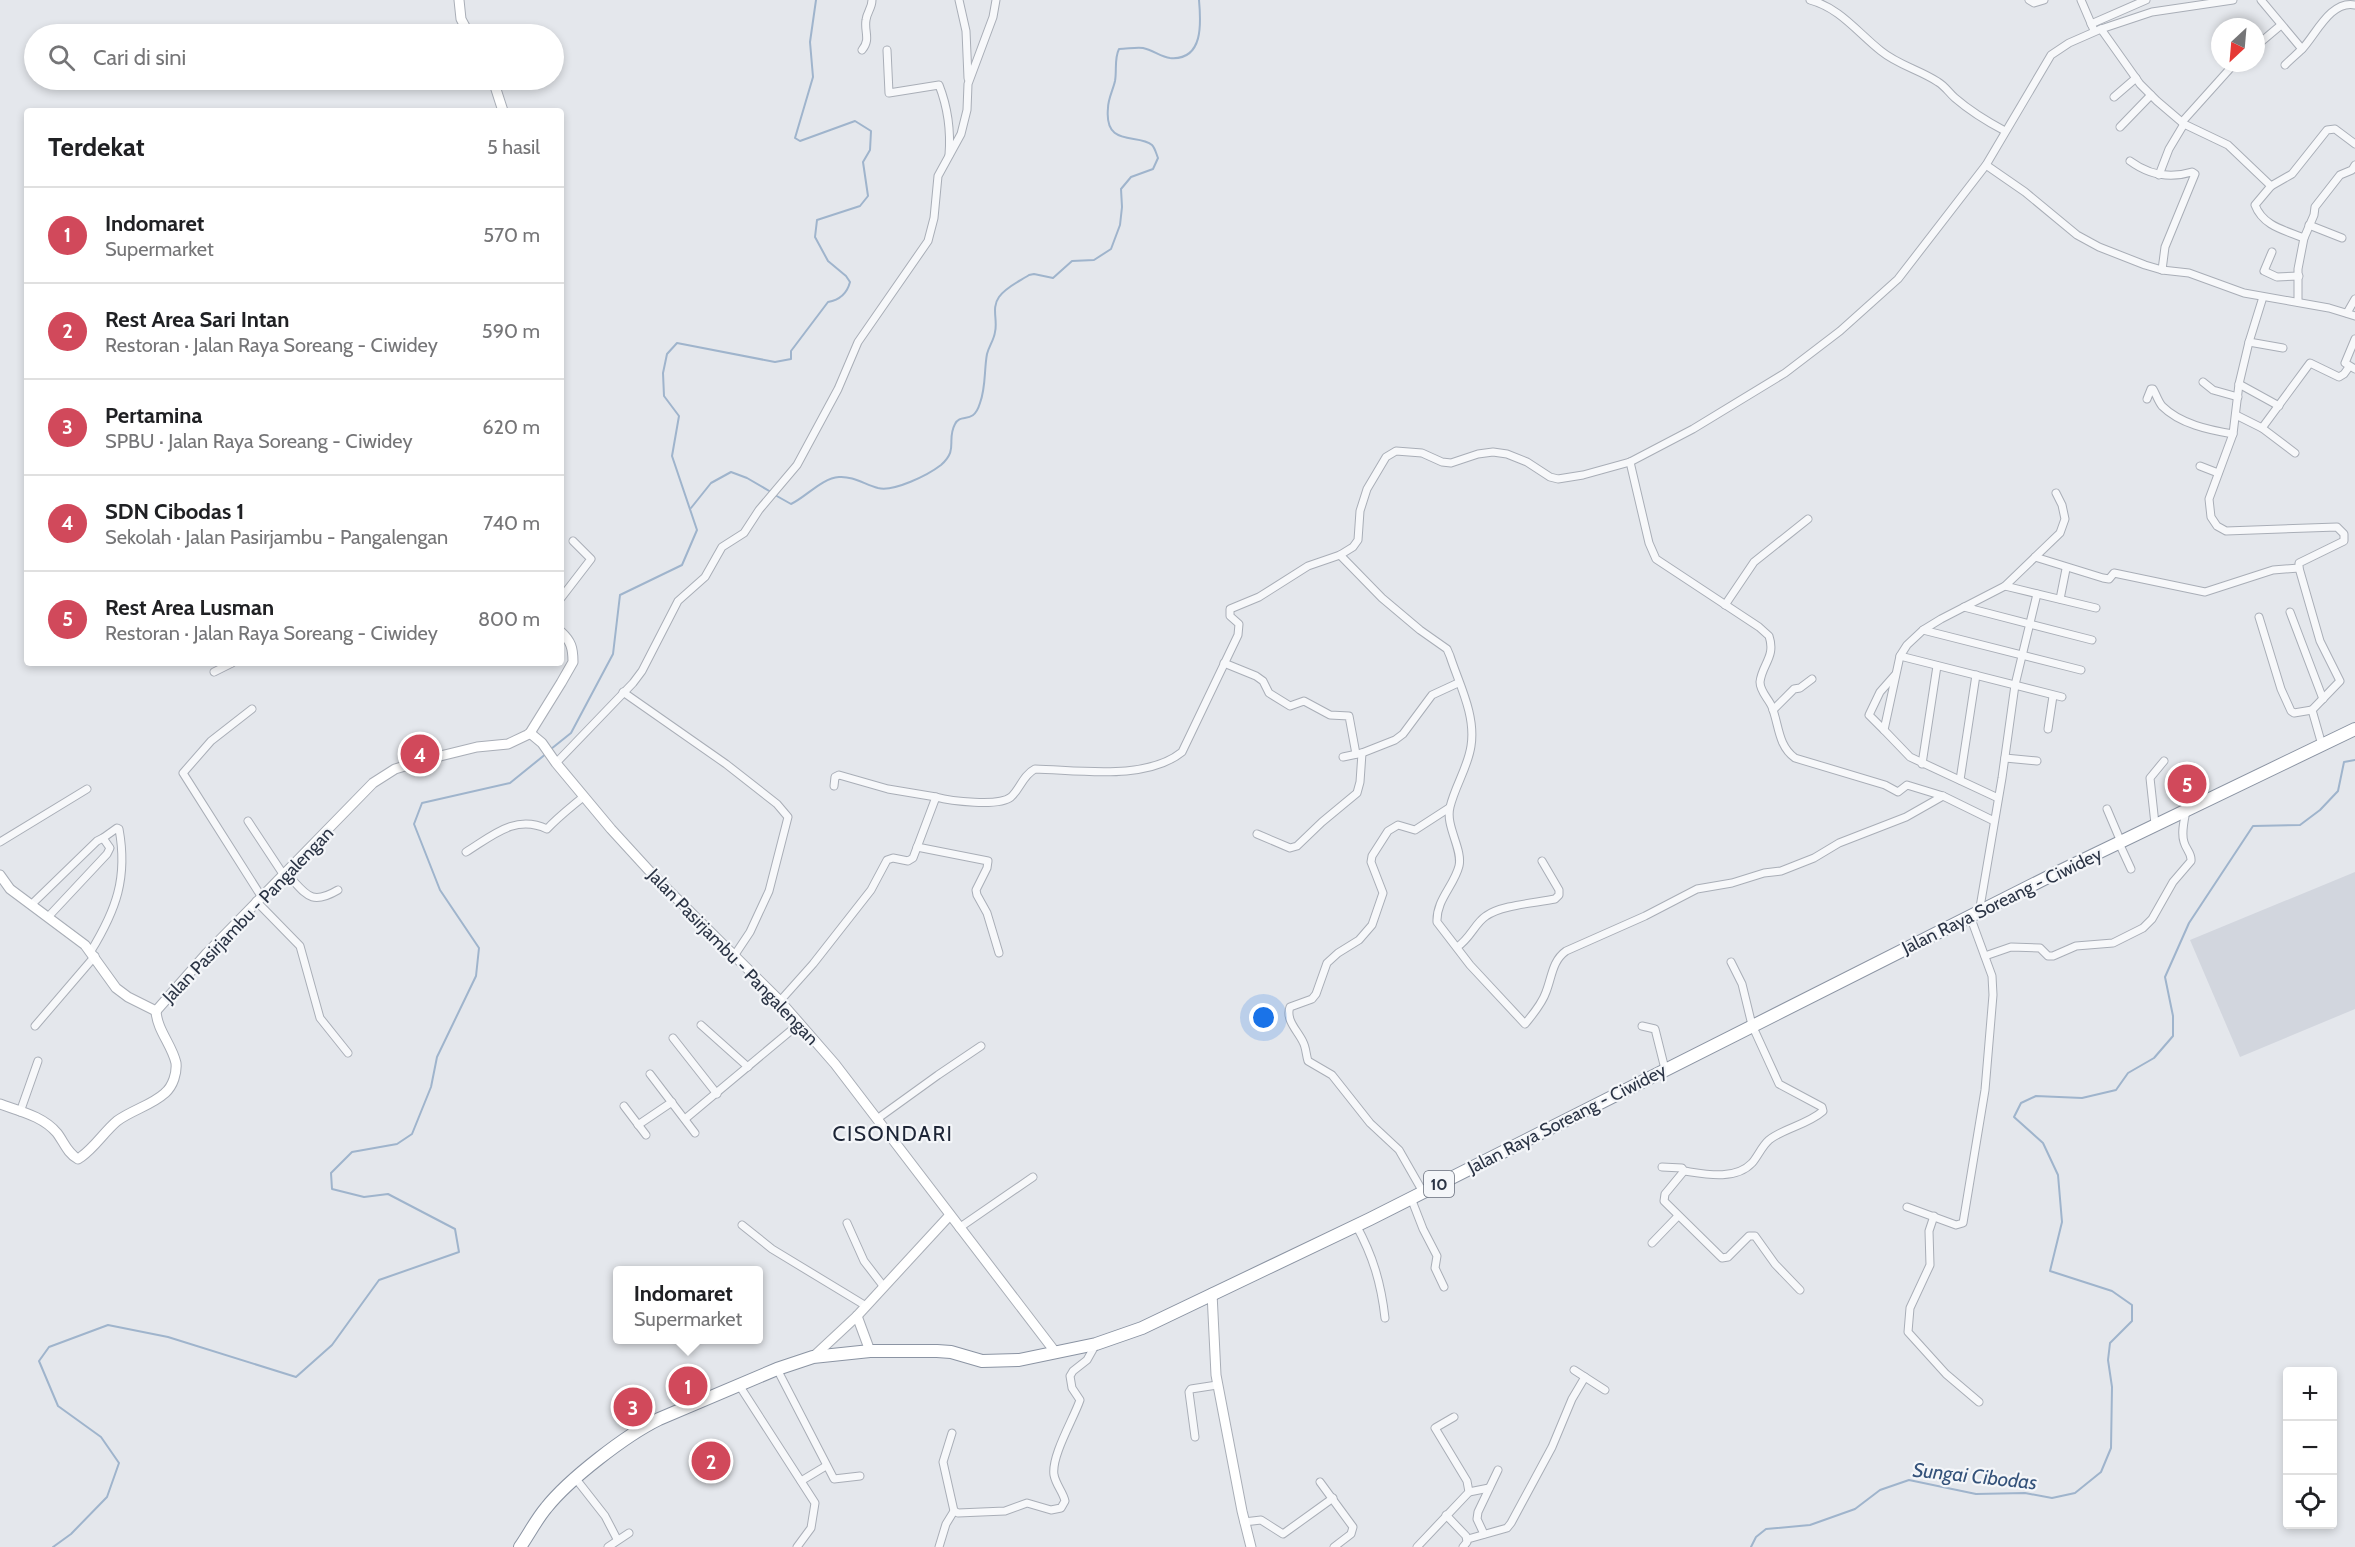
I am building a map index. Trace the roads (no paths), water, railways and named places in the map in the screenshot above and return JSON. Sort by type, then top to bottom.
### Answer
[{"type":"highway","name":"Jalan Raya Soreang - Ciwidey","points":[[520,1547],[546,1508],[576,1479],[645,1426],[777,1369],[832,1354],[870,1351],[951,1352],[982,1361],[999,1361],[1056,1353],[1096,1344],[1142,1328],[1356,1226],[2155,824],[2355,729]]},
{"type":"main road","points":[[459,0],[464,24]]},
{"type":"main road","points":[[496,90],[502,108]]},
{"type":"main road","points":[[530,733],[573,662],[573,651],[569,640],[564,635]]},
{"type":"main road","name":"Jalan Pasirjambu - Pangalengan","points":[[156,1011],[207,953],[373,783],[395,769],[477,747],[507,744],[530,733],[542,743],[583,797],[654,876],[800,1023],[877,1119],[1056,1353]]},
{"type":"main road","points":[[0,875],[10,889],[93,954],[103,973],[116,988],[156,1011],[159,1025],[173,1054],[175,1076],[165,1093],[119,1120],[106,1130],[89,1152],[78,1159],[72,1155],[47,1123],[0,1104]]},
{"type":"main road","points":[[813,1358],[857,1316],[950,1215]]},
{"type":"main road","points":[[1212,1293],[1217,1385],[1251,1547]]},
{"type":"main road","points":[[857,1316],[870,1351]]},
{"type":"street","points":[[862,50],[868,42],[866,21],[872,0]]},
{"type":"street","points":[[554,761],[642,671],[666,621],[680,599],[708,573],[722,547],[744,533],[759,510],[797,465],[838,389],[858,342],[928,241],[934,218],[935,185],[964,124],[968,84],[968,47],[959,0]]},
{"type":"street","points":[[968,84],[993,17],[996,0]]},
{"type":"street","points":[[1810,0],[1826,4],[1838,12],[1882,52],[1902,65],[1942,83],[1955,98],[2006,131]]},
{"type":"street","points":[[2029,0],[2034,3],[2044,0]]},
{"type":"street","points":[[2081,0],[2095,28],[2151,95],[2183,123],[2228,145],[2271,186]]},
{"type":"street","points":[[834,786],[835,777],[839,775],[888,789],[949,801],[998,801],[1011,797],[1022,780],[1035,769],[1112,771],[1151,767],[1172,760],[1182,752],[1190,738],[1240,628],[1237,621],[1230,616],[1230,609],[1259,597],[1308,566],[1340,555],[1353,547],[1358,540],[1360,511],[1367,489],[1386,457],[1396,451],[1422,453],[1451,464],[1478,454],[1493,452],[1507,454],[1527,462],[1550,477],[1558,479],[1630,462],[1693,429],[1812,354],[1898,279],[1986,165],[2030,86],[2051,55],[2146,0]]},
{"type":"street","points":[[2095,28],[2152,12],[2206,1],[2233,0]]},
{"type":"street","points":[[2261,0],[2302,49]]},
{"type":"street","points":[[2285,65],[2302,49],[2331,13],[2347,4],[2355,5]]},
{"type":"street","points":[[2265,38],[2281,25]]},
{"type":"street","points":[[887,50],[889,93],[939,85],[949,118],[951,134],[948,158]]},
{"type":"street","points":[[2159,175],[2169,149],[2183,123],[2227,72]]},
{"type":"street","points":[[2114,97],[2136,78]]},
{"type":"street","points":[[2120,127],[2151,95]]},
{"type":"street","points":[[2304,238],[2276,228],[2261,217],[2255,205],[2271,186],[2292,174],[2328,130],[2335,129],[2355,144]]},
{"type":"street","points":[[2130,161],[2146,171],[2159,175],[2175,176],[2192,172],[2195,174],[2164,247],[2162,270]]},
{"type":"street","points":[[1986,165],[2025,192],[2077,235],[2099,248],[2162,270],[2189,273],[2212,283],[2263,297],[2298,302],[2355,316]]},
{"type":"street","points":[[2298,302],[2298,269],[2304,238],[2316,205],[2340,175],[2352,170],[2355,165]]},
{"type":"street","points":[[2309,225],[2342,238]]},
{"type":"street","points":[[2272,252],[2264,271],[2277,277],[2299,276]]},
{"type":"street","points":[[2259,617],[2291,711],[2294,713],[2312,710],[2339,683],[2340,678],[2320,641],[2299,568],[2301,560],[2344,541],[2344,534],[2337,527],[2231,531],[2222,529],[2211,518],[2209,510],[2209,499],[2233,434],[2239,384],[2263,297]]},
{"type":"street","points":[[2347,313],[2355,298]]},
{"type":"street","points":[[2262,428],[2310,363],[2338,376],[2344,375],[2352,368],[2345,363],[2355,339]]},
{"type":"street","points":[[2249,342],[2283,348]]},
{"type":"street","points":[[2203,382],[2214,390],[2238,397]]},
{"type":"street","points":[[2239,384],[2279,406]]},
{"type":"street","points":[[2147,399],[2153,388],[2162,406],[2190,423],[2233,434]]},
{"type":"street","points":[[2236,415],[2262,428],[2295,453]]},
{"type":"street","points":[[1630,462],[1652,555],[1769,636],[1771,656],[1760,682],[1764,696],[1773,710],[1775,723],[1785,748],[1795,758],[1885,785],[1898,792],[1910,785],[1943,796],[1994,821]]},
{"type":"street","points":[[2200,466],[2218,473]]},
{"type":"street","points":[[1884,730],[1900,656],[1907,645],[1923,630],[2005,586],[2035,557],[2063,527],[2065,519],[2056,493]]},
{"type":"street","points":[[1725,605],[1754,562],[1808,519]]},
{"type":"street","points":[[564,594],[591,559],[573,541]]},
{"type":"street","points":[[1340,555],[1382,598],[1447,649],[1470,718],[1471,746],[1449,808],[1459,867],[1439,906],[1437,922],[1476,972],[1526,1024],[1546,992],[1559,956],[1566,951],[1645,916],[1697,889],[1781,871],[1814,858],[1839,843],[1906,817],[1943,796]]},
{"type":"street","points":[[2035,557],[2066,569],[2109,579],[2114,573],[2205,592],[2273,570],[2299,568]]},
{"type":"street","points":[[2060,599],[2066,569]]},
{"type":"street","points":[[2005,586],[2096,608]]},
{"type":"street","points":[[1907,1207],[1956,1225],[1964,1223],[1985,1090],[1993,995],[1992,976],[1974,914],[1994,821],[2015,685],[2037,594]]},
{"type":"street","points":[[1964,607],[2092,640]]},
{"type":"street","points":[[2290,612],[2323,699]]},
{"type":"street","points":[[1923,630],[2081,670]]},
{"type":"street","points":[[1900,656],[2062,698]]},
{"type":"street","points":[[1224,663],[1256,676],[1263,681],[1269,693],[1290,706],[1304,701],[1330,715],[1349,716],[1359,754],[1360,782],[1357,793],[1322,822],[1298,846],[1290,848],[1257,834]]},
{"type":"street","points":[[214,672],[226,666]]},
{"type":"street","points":[[1922,764],[1937,666]]},
{"type":"street","points":[[1897,671],[1880,692],[1869,715],[1910,757],[1998,798]]},
{"type":"street","points":[[1960,780],[1976,675]]},
{"type":"street","points":[[1773,710],[1794,689],[1800,688],[1812,679]]},
{"type":"street","points":[[1343,757],[1359,754],[1395,740],[1403,734],[1432,695],[1458,683]]},
{"type":"street","points":[[623,692],[726,764],[777,804],[788,817],[769,891],[750,932],[734,956]]},
{"type":"street","points":[[2048,729],[2053,696]]},
{"type":"street","points":[[252,709],[211,741],[183,773],[259,899],[300,946],[320,1018],[348,1053]]},
{"type":"street","points":[[2312,710],[2322,745]]},
{"type":"street","points":[[2005,758],[2037,761]]},
{"type":"street","points":[[2155,824],[2150,778],[2164,761]]},
{"type":"street","points":[[0,842],[87,789]]},
{"type":"street","points":[[466,852],[507,826],[531,823],[547,829],[562,813],[583,797]]},
{"type":"street","points":[[780,1001],[813,964],[871,890],[887,860],[893,858],[910,861],[936,797]]},
{"type":"street","points":[[1423,1192],[1400,1150],[1370,1123],[1332,1075],[1308,1061],[1304,1044],[1292,1024],[1288,1010],[1290,1007],[1312,999],[1327,963],[1367,933],[1372,925],[1383,893],[1371,862],[1372,855],[1380,842],[1396,826],[1415,830],[1449,808]]},
{"type":"street","points":[[2107,808],[2131,869]]},
{"type":"street","points":[[1985,956],[2011,947],[2040,948],[2048,956],[2053,956],[2076,946],[2113,943],[2143,928],[2152,919],[2173,882],[2192,861],[2191,854],[2184,846],[2183,840],[2186,811]]},
{"type":"street","points":[[248,821],[284,873],[308,894],[317,899],[338,890]]},
{"type":"street","points":[[32,904],[97,841],[117,828],[119,829],[122,854],[121,885],[113,911],[93,954],[35,1026]]},
{"type":"street","points":[[48,917],[107,854],[110,848],[103,838]]},
{"type":"street","points":[[917,847],[979,857],[988,861],[976,890],[987,913],[999,953]]},
{"type":"street","points":[[1457,947],[1465,942],[1485,916],[1499,910],[1555,899],[1559,896],[1559,890],[1542,861]]},
{"type":"street","points":[[1662,1167],[1682,1168],[1684,1171],[1713,1175],[1729,1174],[1749,1166],[1769,1140],[1822,1111],[1822,1107],[1779,1084],[1752,1025],[1745,993],[1731,962]]},
{"type":"street","points":[[685,1119],[800,1023]]},
{"type":"street","points":[[701,1025],[748,1067]]},
{"type":"street","points":[[1642,1026],[1655,1029],[1665,1069]]},
{"type":"street","points":[[673,1038],[717,1094]]},
{"type":"street","points":[[877,1119],[981,1046]]},
{"type":"street","points":[[20,1112],[38,1061]]},
{"type":"street","points":[[650,1074],[695,1133]]},
{"type":"street","points":[[638,1125],[672,1102]]},
{"type":"street","points":[[624,1106],[646,1135]]},
{"type":"street","points":[[1684,1171],[1663,1198],[1678,1216],[1722,1258],[1728,1257],[1749,1236],[1755,1236],[1775,1264],[1800,1290]]},
{"type":"street","points":[[959,1228],[1033,1177]]},
{"type":"street","points":[[1411,1198],[1437,1256],[1435,1268],[1444,1287]]},
{"type":"street","points":[[1652,1243],[1678,1216]]},
{"type":"street","points":[[1934,1216],[1929,1231],[1930,1264],[1910,1308],[1908,1332],[1946,1374],[1979,1402]]},
{"type":"street","points":[[847,1223],[864,1261],[884,1287]]},
{"type":"street","points":[[742,1225],[772,1249],[866,1306]]},
{"type":"street","points":[[1356,1226],[1378,1272],[1385,1318]]},
{"type":"street","points":[[954,1511],[958,1513],[1005,1511],[1027,1503],[1051,1510],[1064,1506],[1063,1494],[1054,1475],[1064,1436],[1080,1400],[1072,1388],[1070,1376],[1087,1360],[1096,1344]]},
{"type":"street","points":[[777,1369],[834,1479],[860,1476]]},
{"type":"street","points":[[1574,1370],[1605,1390]]},
{"type":"street","points":[[1463,1547],[1467,1539],[1507,1528],[1511,1523],[1552,1447],[1584,1377]]},
{"type":"street","points":[[739,1385],[815,1503],[816,1510],[811,1528],[797,1547]]},
{"type":"street","points":[[1195,1437],[1189,1392],[1191,1389],[1217,1385]]},
{"type":"street","points":[[1454,1417],[1435,1428],[1467,1481],[1469,1492]]},
{"type":"street","points":[[939,1547],[946,1524],[954,1511],[943,1462],[952,1433]]},
{"type":"street","points":[[801,1481],[826,1466]]},
{"type":"street","points":[[1484,1534],[1477,1519],[1498,1470]]},
{"type":"street","points":[[576,1479],[604,1516],[617,1539]]},
{"type":"street","points":[[1320,1482],[1353,1527],[1351,1534],[1335,1547]]},
{"type":"street","points":[[1417,1547],[1469,1492],[1489,1488]]},
{"type":"street","points":[[1244,1522],[1261,1520],[1283,1534],[1333,1498]]},
{"type":"street","points":[[1446,1515],[1467,1539]]},
{"type":"street","points":[[608,1547],[629,1533]]},
{"type":"waterway","points":[[551,749],[571,733],[613,654],[620,595],[682,565],[697,530],[672,456],[679,416],[664,396],[663,373],[667,354],[677,343],[775,362],[791,359],[791,351],[828,302],[842,296],[849,286],[850,282],[846,276],[828,261],[815,237],[817,220],[860,206],[868,196],[863,162],[870,150],[871,131],[855,121],[800,141],[795,138],[813,77],[810,42],[816,0]]},
{"type":"waterway","points":[[775,495],[791,504],[820,484],[839,477],[854,479],[878,488],[893,488],[911,482],[941,465],[950,454],[955,424],[960,419],[971,417],[980,403],[987,354],[996,328],[995,305],[999,297],[1009,287],[1029,275],[1053,278],[1072,261],[1094,260],[1111,249],[1120,225],[1121,189],[1131,177],[1153,169],[1158,158],[1152,145],[1116,134],[1108,121],[1108,105],[1115,81],[1119,49],[1143,48],[1170,58],[1181,57],[1189,53],[1195,47],[1200,29],[1199,0]]},
{"type":"waterway","points":[[691,508],[711,483],[731,472],[771,492]]},
{"type":"waterway","points":[[53,1547],[71,1534],[107,1497],[119,1463],[101,1437],[58,1406],[39,1361],[49,1347],[108,1325],[168,1337],[296,1377],[332,1345],[379,1280],[459,1252],[455,1229],[388,1194],[364,1197],[332,1189],[331,1173],[352,1152],[397,1144],[412,1134],[431,1087],[437,1057],[476,976],[479,948],[440,890],[414,824],[422,803],[510,783],[547,753]]},
{"type":"waterway","name":"Sungai Cibodas","points":[[1751,1547],[1756,1537],[1766,1529],[1810,1525],[1855,1509],[1880,1490],[1909,1480],[1976,1494],[2025,1493],[2052,1498],[2075,1493],[2101,1472],[2111,1448],[2112,1387],[2108,1360],[2110,1343],[2132,1321],[2132,1305],[2112,1291],[2050,1271],[2062,1222],[2058,1175],[2043,1143],[2014,1117],[2021,1103],[2036,1096],[2082,1098],[2116,1090],[2128,1073],[2154,1058],[2173,1036],[2173,1016],[2165,977],[2189,923],[2253,826],[2300,825],[2320,810],[2338,791],[2344,762],[2355,760]]},
{"type":"place","name":"SDN Cibodas 1","points":[[420,754]]},
{"type":"place","name":"Rest Area Lusman","points":[[2187,784]]},
{"type":"place","name":"Indomaret","points":[[688,1386]]},
{"type":"place","name":"Pertamina","points":[[633,1407]]},
{"type":"place","name":"Rest Area Sari Intan","points":[[711,1461]]},
{"type":"district","name":"CISONDARI","points":[[893,1134]]}]
